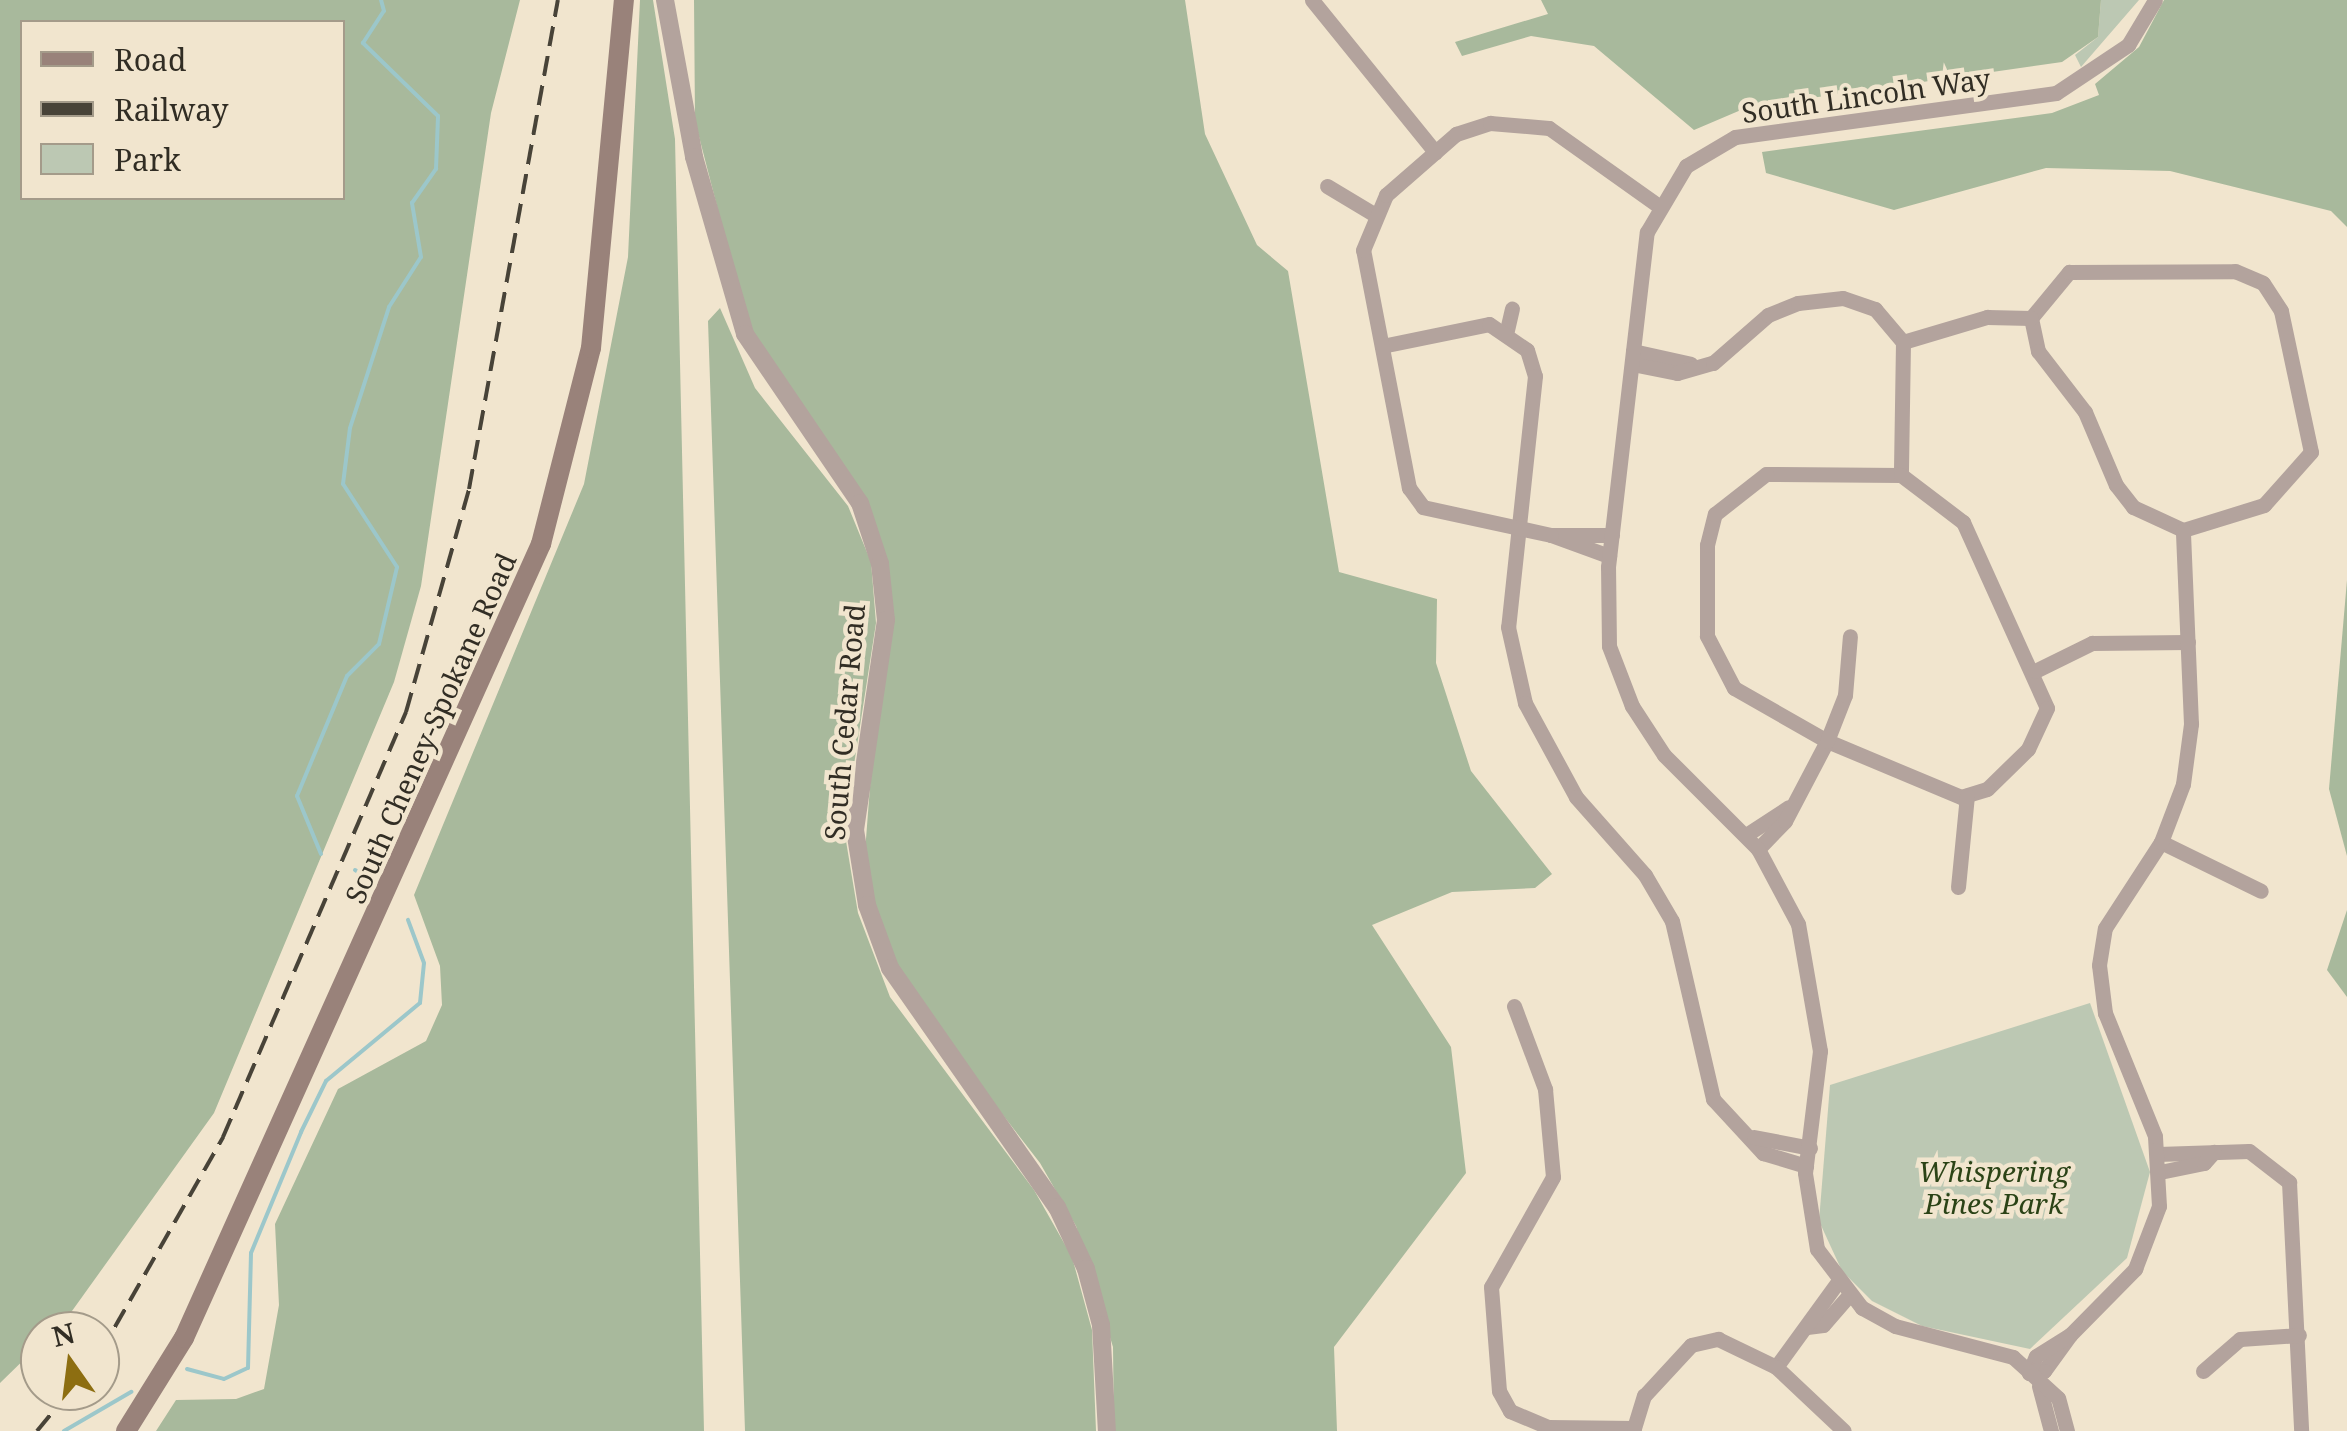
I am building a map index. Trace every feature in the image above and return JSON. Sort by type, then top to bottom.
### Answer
[{"type":"main road","name":"South Cheney-Spokane Road","points":[[126,1431],[184,1338],[541,544],[591,348],[624,0]]},
{"type":"street","name":"South Cedar Road","points":[[665,0],[694,157],[745,334],[860,503],[880,564],[886,620],[856,830],[867,906],[890,968],[1057,1207],[1086,1269],[1101,1325],[1107,1431]]},
{"type":"street","points":[[1312,0],[1373,82],[1435,152]]},
{"type":"street","name":"South Lincoln Way","points":[[1843,1289],[1808,1218],[1806,1166],[1820,1051],[1815,987],[1798,924],[1758,849],[1664,755],[1632,706],[1609,646],[1609,556],[1632,357],[1656,204],[1686,166],[1735,137],[2056,93],[2128,46],[2155,0]]},
{"type":"street","points":[[1612,535],[1551,535],[1442,518],[1409,488],[1363,250],[1372,213],[1435,152],[1490,124],[1549,128],[1656,204]]},
{"type":"street","points":[[1327,186],[1372,213]]},
{"type":"street","points":[[2069,272],[2234,272],[2264,283],[2281,310],[2311,452],[2264,505],[2183,530],[2132,507],[2116,486],[2085,412],[2038,351],[2031,318],[2069,272]]},
{"type":"street","points":[[1632,357],[1713,363],[1768,314],[1843,298],[1875,309],[1903,342],[1901,475]]},
{"type":"street","points":[[1506,330],[1512,309]]},
{"type":"street","points":[[1903,342],[1987,317],[2031,318]]},
{"type":"street","points":[[1382,346],[1489,324],[1506,330],[1535,376],[1508,627],[1524,703],[1576,797],[1645,876],[1672,922],[1713,1100],[1754,1137],[1762,1152],[1806,1166]]},
{"type":"street","points":[[1766,474],[1901,475],[1963,522],[1999,614],[2035,670],[2047,708],[2041,730],[1987,789],[1967,795],[1827,741],[1754,706],[1718,662],[1707,636],[1715,514],[1766,474]]},
{"type":"street","points":[[2050,1431],[2034,1379],[2046,1346],[2070,1335],[2135,1269],[2158,1206],[2158,1154],[2105,1013],[2100,965],[2105,928],[2161,842],[2183,784],[2188,642],[2183,530]]},
{"type":"street","points":[[1551,535],[1609,556]]},
{"type":"street","points":[[1758,849],[1789,807],[1827,741],[1846,695],[1850,636]]},
{"type":"street","points":[[2035,670],[2092,644],[2188,642]]},
{"type":"street","points":[[1958,886],[1967,795]]},
{"type":"street","points":[[1746,836],[1789,807]]},
{"type":"street","points":[[2161,842],[2261,890]]},
{"type":"street","points":[[1514,1006],[1545,1089],[1553,1177],[1547,1200],[1498,1262],[1494,1359],[1510,1411],[1548,1429],[1635,1430],[1644,1396],[1691,1345],[1718,1340],[1776,1368],[1844,1431]]},
{"type":"street","points":[[1754,1137],[1810,1148]]},
{"type":"street","points":[[2158,1154],[2249,1151],[2289,1182],[2301,1431]]},
{"type":"street","points":[[2160,1172],[2204,1163],[2214,1152]]},
{"type":"street","points":[[1776,1368],[1807,1327],[1824,1324],[1843,1289],[1895,1326],[1983,1346],[2058,1398],[2067,1431]]},
{"type":"street","points":[[2203,1371],[2240,1340],[2298,1335]]},
{"type":"green space","points":[[0,0],[520,0],[491,113],[421,586],[394,682],[214,1113],[72,1311],[20,1311],[20,1364],[0,1383]]},
{"type":"green space","points":[[640,0],[653,0],[675,139],[704,1431],[156,1431],[176,1400],[236,1399],[264,1389],[279,1305],[275,1224],[338,1089],[426,1041],[442,1005],[440,966],[414,895],[584,484],[628,257]]},
{"type":"green space","points":[[694,0],[1185,0],[1205,134],[1257,245],[1288,271],[1339,572],[1437,599],[1436,663],[1471,771],[1552,874],[1535,888],[1452,892],[1372,925],[1451,1047],[1466,1173],[1334,1347],[1337,1431],[1114,1431],[1113,1347],[1076,1226],[1040,1163],[908,992],[879,926],[865,852],[887,564],[750,334],[695,121]]},
{"type":"green space","points":[[1541,0],[2101,0],[2098,37],[2062,62],[1748,107],[1694,130],[1594,46],[1531,36],[1462,56],[1455,42],[1548,14]]},
{"type":"green space","points":[[2101,0],[2139,0],[2081,67],[2075,55],[2098,37]]},
{"type":"green space","points":[[2164,0],[2347,0],[2347,227],[2331,211],[2170,171],[2046,168],[1894,210],[1766,173],[1762,152],[2052,113],[2099,95],[2095,84],[2139,47]]},
{"type":"green space","points":[[720,308],[755,388],[848,506],[871,562],[876,623],[844,829],[858,913],[890,997],[1034,1190],[1072,1257],[1092,1330],[1096,1431],[745,1431],[708,321]]},
{"type":"green space","points":[[2347,580],[2347,856],[2329,789]]},
{"type":"green space","points":[[2347,910],[2347,997],[2327,970]]},
{"type":"green space","name":"Whispering Pines Park","points":[[2090,1003],[2150,1172],[2127,1258],[2030,1349],[1922,1326],[1872,1301],[1842,1271],[1819,1221],[1830,1085]]},
{"type":"waterway","points":[[321,854],[297,796],[347,676],[379,644],[397,567],[343,484],[350,428],[389,307],[421,257],[412,203],[436,169],[438,116],[363,43],[384,11],[381,0]]},
{"type":"waterway","points":[[355,870],[373,881]]},
{"type":"waterway","points":[[187,1369],[224,1379],[248,1368],[251,1253],[301,1132],[326,1081],[420,1003],[424,963],[408,920]]},
{"type":"waterway","points":[[64,1431],[131,1392]]},
{"type":"railway","points":[[120,1318],[223,1137],[406,712],[469,489],[558,0]]},
{"type":"railway","points":[[37,1431],[54,1411]]}]
